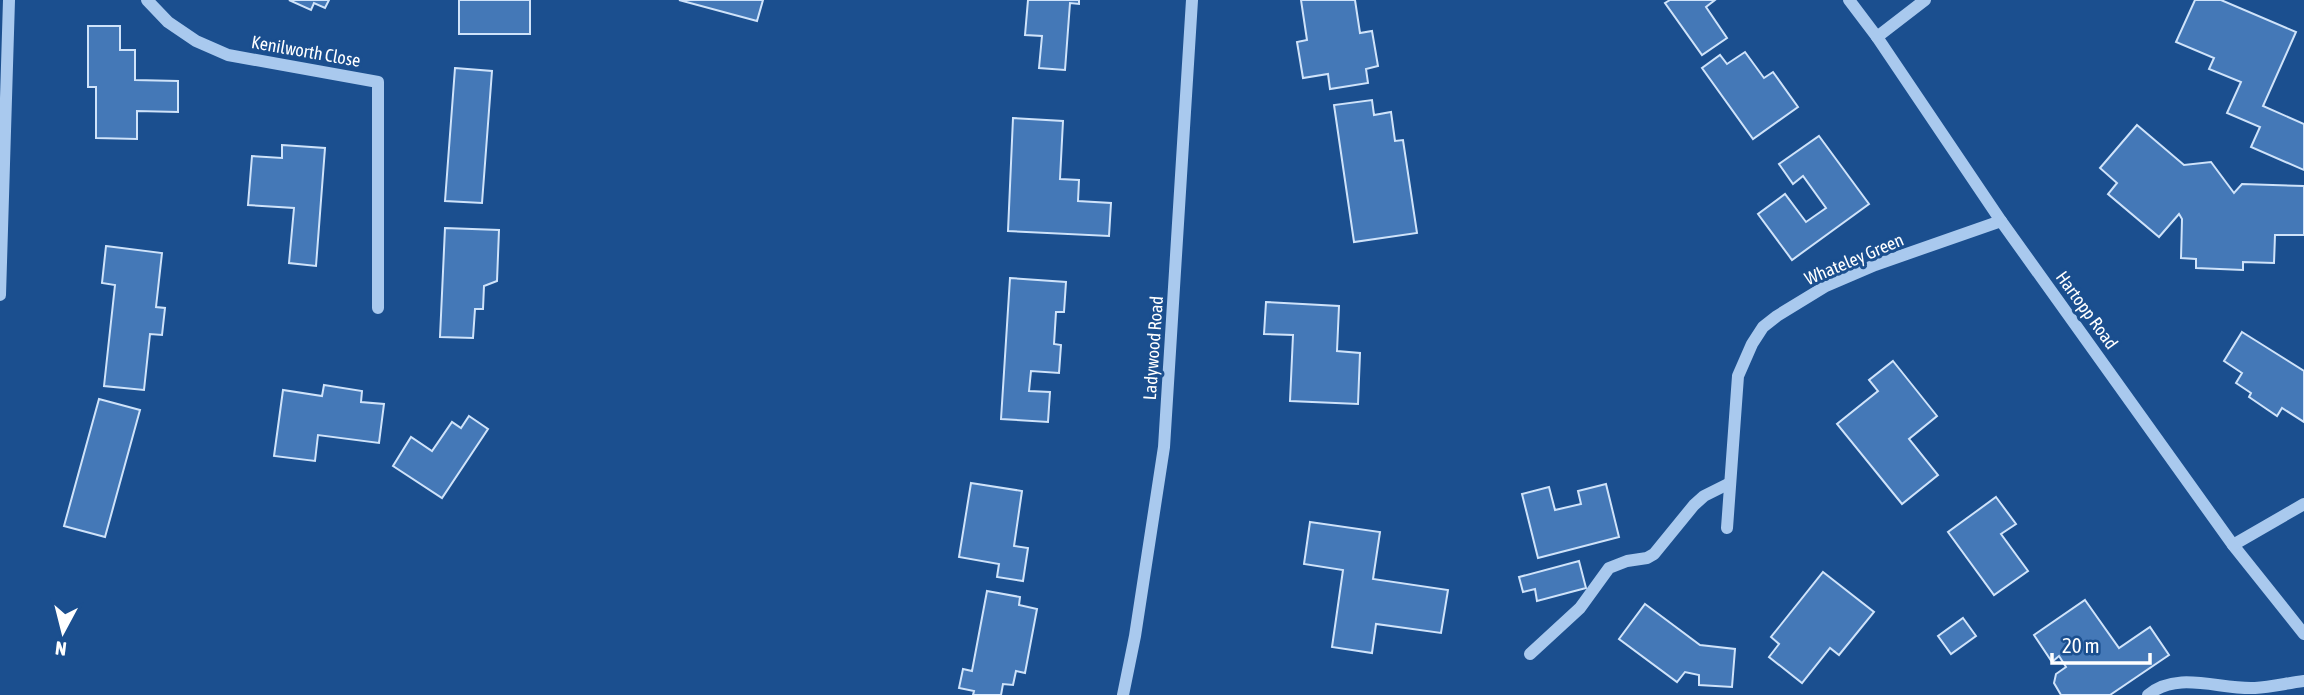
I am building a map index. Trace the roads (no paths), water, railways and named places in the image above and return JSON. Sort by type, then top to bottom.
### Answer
[{"type":"street","points":[[0,296],[9,0]]},
{"type":"street","name":"Kenilworth Close","points":[[147,0],[168,22],[196,40],[228,55],[378,82],[378,308]]},
{"type":"street","name":"Ladywood Road","points":[[1123,695],[1135,636],[1164,447],[1192,0]]},
{"type":"street","name":"Hartopp Road","points":[[1849,0],[1877,37],[2001,221],[2233,545],[2304,634]]},
{"type":"street","points":[[1877,37],[1925,0]]},
{"type":"street","name":"Whateley Green","points":[[1727,528],[1738,376],[1763,327],[1826,286],[1875,265],[2001,221]]},
{"type":"street","points":[[1530,654],[1580,607],[1609,568],[1654,554],[1693,505],[1704,496],[1730,483]]},
{"type":"street","points":[[2233,545],[2304,504]]},
{"type":"street","points":[[2148,695],[2166,684],[2178,682],[2236,689],[2304,681]]}]
